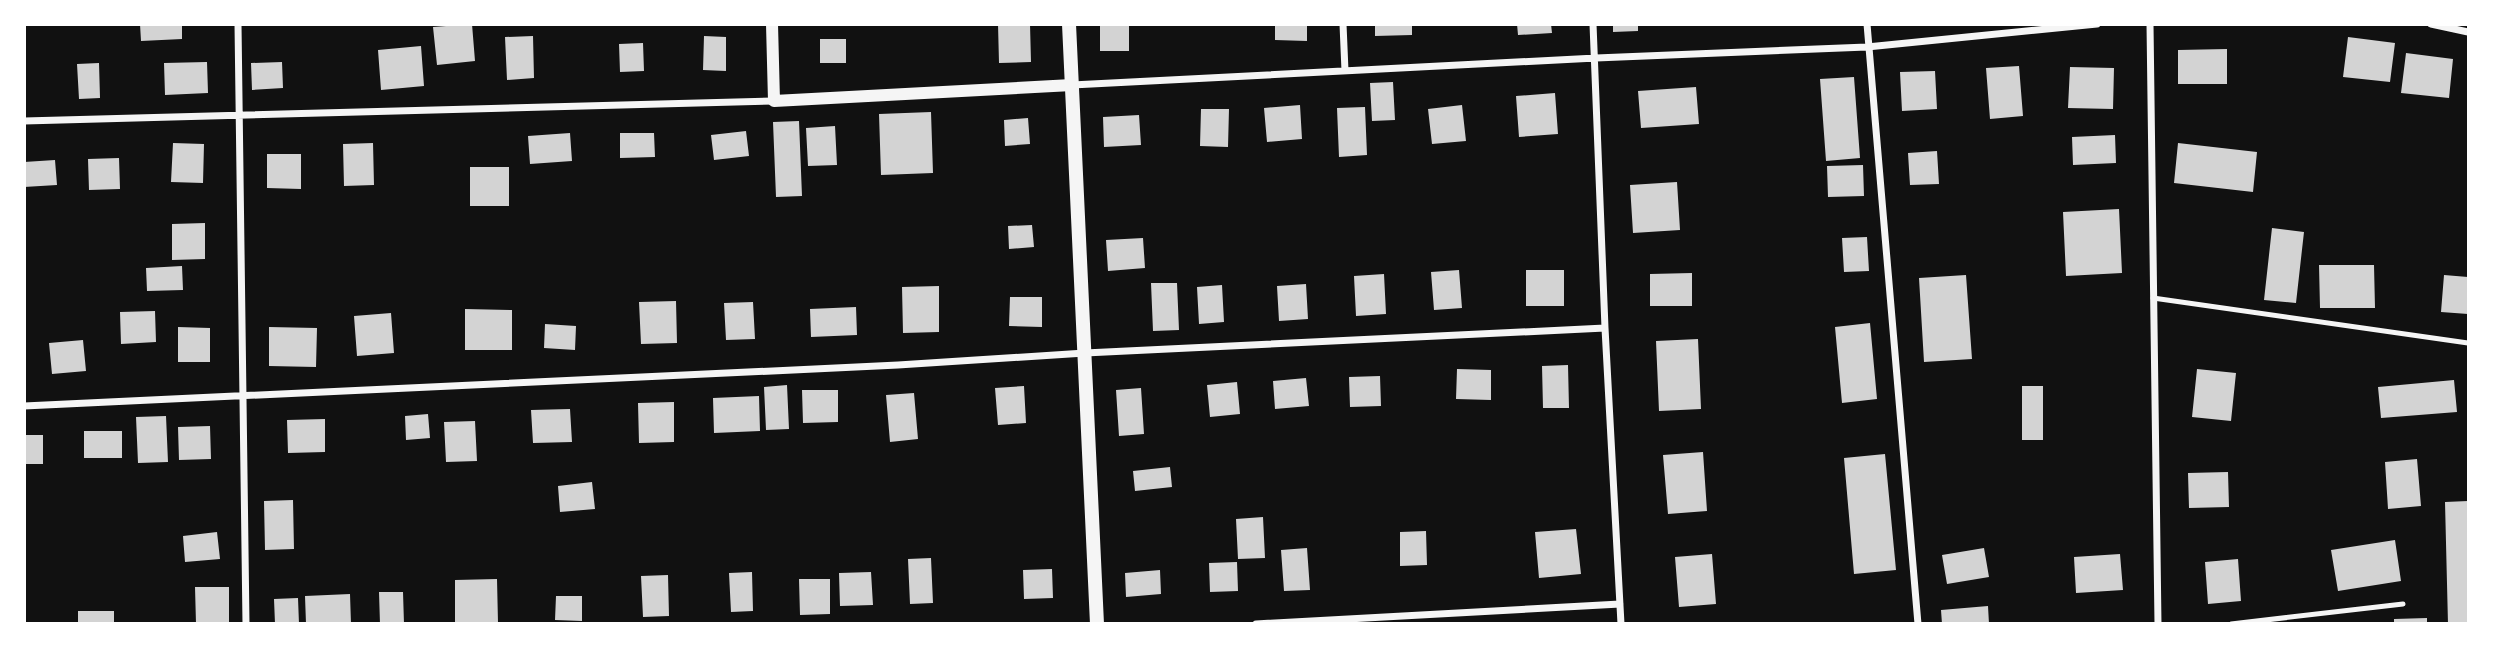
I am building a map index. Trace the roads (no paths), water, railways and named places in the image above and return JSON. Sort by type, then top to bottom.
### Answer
[{"type":"main road","points":[[1069,24],[1097,624]]},
{"type":"street","points":[[238,24],[246,624]]},
{"type":"street","points":[[772,24],[774,101]]},
{"type":"street","points":[[1343,24],[1345,71]]},
{"type":"street","points":[[1593,24],[1605,328],[1621,624]]},
{"type":"street","points":[[1867,24],[1918,624]]},
{"type":"street","points":[[24,121],[774,101],[1596,58],[1867,47],[2097,24]]},
{"type":"street","points":[[2150,24],[2158,624]]},
{"type":"street","points":[[2431,24],[2469,33]]},
{"type":"street","points":[[24,406],[898,365],[1085,353],[1605,328]]},
{"type":"street","points":[[1256,624],[1620,604]]},
{"type":"lane","points":[[2153,298],[2469,343]]},
{"type":"lane","points":[[2231,624],[2403,604]]}]
